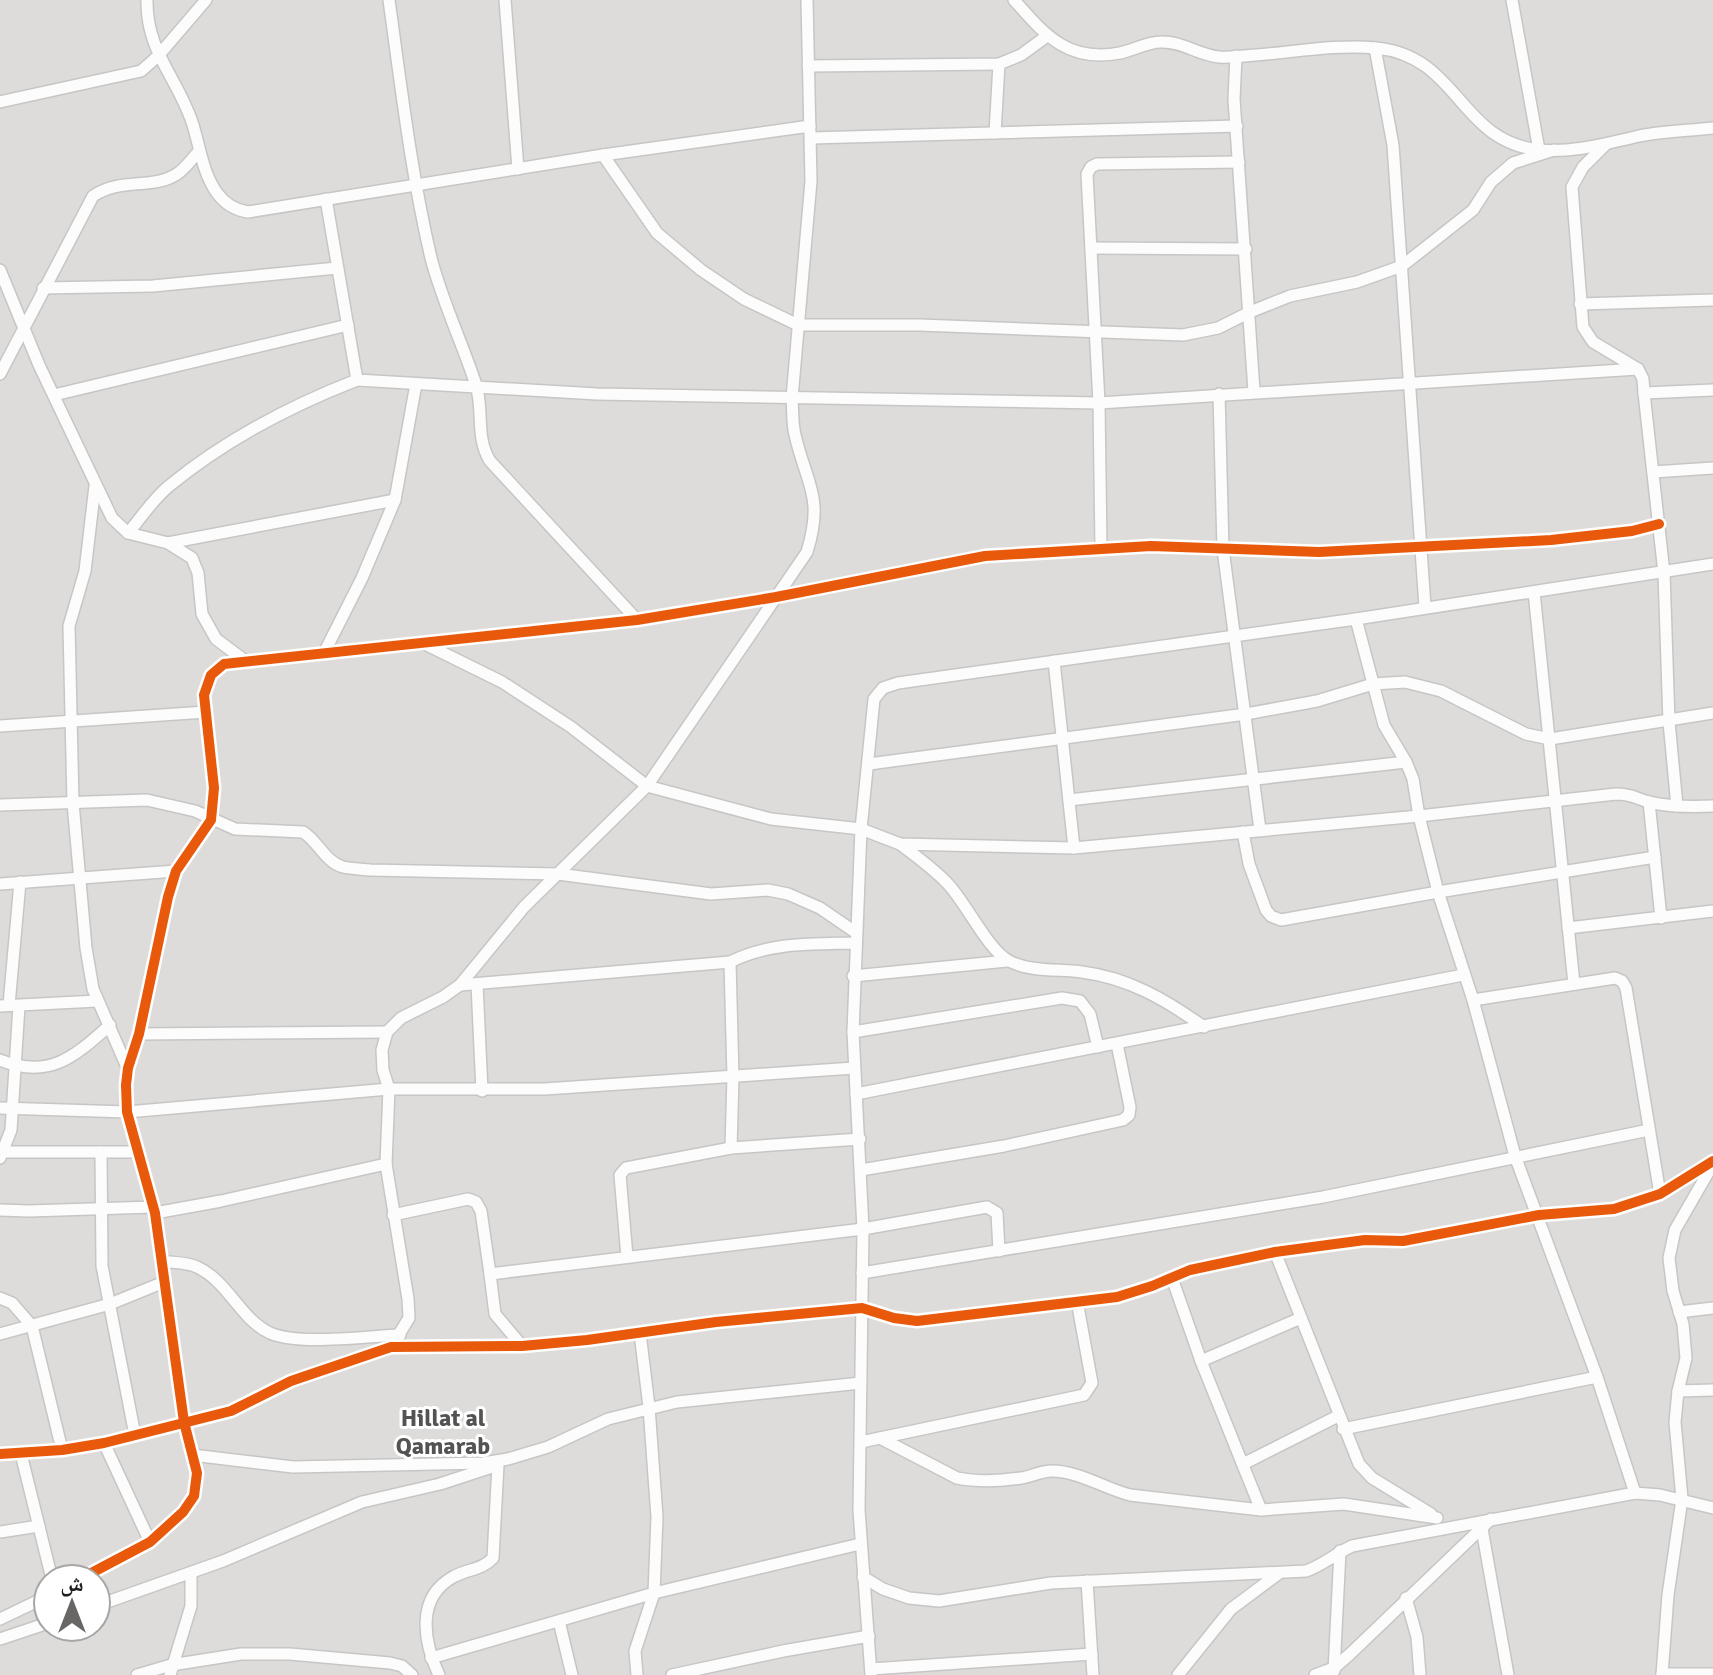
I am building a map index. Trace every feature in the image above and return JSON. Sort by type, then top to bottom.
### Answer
[{"type":"street","points":[[147,0],[147,19],[158,56],[192,122],[208,178],[219,195],[238,211],[248,212],[603,155],[811,132],[995,133],[1237,126]]},
{"type":"street","points":[[0,102],[141,71],[158,56],[206,0]]},
{"type":"street","points":[[389,0],[416,185],[432,262],[482,409],[482,448],[490,461],[637,620]]},
{"type":"street","points":[[505,0],[518,169]]},
{"type":"street","points":[[391,1347],[409,1318],[386,1164],[389,1089],[383,1070],[382,1050],[387,1032],[401,1018],[460,985],[524,907],[647,786],[807,552],[814,519],[812,486],[794,431],[792,398],[811,181],[807,0]]},
{"type":"street","points":[[1014,0],[1059,45],[1091,54],[1124,52],[1164,41],[1207,55],[1375,48],[1398,51],[1438,74],[1490,133],[1521,147],[1554,150],[1605,145],[1640,136],[1713,128]]},
{"type":"street","points":[[1512,0],[1539,150]]},
{"type":"street","points":[[808,66],[999,64],[1021,55],[1047,36]]},
{"type":"street","points":[[1375,48],[1393,145],[1425,607]]},
{"type":"street","points":[[1236,56],[1237,126],[1254,391]]},
{"type":"street","points":[[995,133],[999,64]]},
{"type":"street","points":[[1605,145],[1583,167],[1572,187],[1580,304],[1583,327],[1593,342],[1638,369],[1643,379],[1664,573],[1669,722],[1677,806]]},
{"type":"street","points":[[603,155],[657,233],[701,270],[744,299],[798,325],[920,325],[1183,335],[1218,328],[1290,296],[1357,282],[1402,266],[1473,210],[1491,182],[1513,163],[1554,150]]},
{"type":"street","points":[[0,374],[93,196],[107,186],[166,180],[180,173],[199,151]]},
{"type":"street","points":[[1101,549],[1099,403],[1087,174],[1097,164],[1239,162]]},
{"type":"street","points":[[326,199],[357,380]]},
{"type":"street","points":[[1091,248],[1246,249]]},
{"type":"street","points":[[43,288],[153,286],[337,268]]},
{"type":"street","points":[[0,270],[39,365],[112,518],[128,533],[168,543],[192,558],[198,573],[202,614],[216,639],[244,660]]},
{"type":"street","points":[[1580,304],[1713,300]]},
{"type":"street","points":[[54,395],[348,325]]},
{"type":"street","points":[[128,533],[167,488],[221,450],[273,416],[357,380],[597,394],[1099,403],[1638,369]]},
{"type":"street","points":[[324,653],[362,578],[395,500],[416,384]]},
{"type":"street","points":[[1644,393],[1713,390]]},
{"type":"street","points":[[1219,394],[1223,549],[1260,830]]},
{"type":"street","points":[[1653,472],[1713,468]]},
{"type":"street","points":[[95,486],[85,571],[69,626],[73,803],[86,948],[97,1001],[128,1068]]},
{"type":"street","points":[[168,543],[395,500]]},
{"type":"street","points":[[110,1563],[150,1542],[183,1512],[194,1496],[197,1473],[184,1422],[154,1210],[127,1112],[128,1068],[139,1034],[176,871],[211,820],[214,788],[204,695],[211,675],[224,664],[637,620],[776,597],[985,556],[1151,546],[1319,552],[1551,540],[1632,531],[1659,524]]},
{"type":"street","points":[[1092,1654],[871,1672],[860,1544],[863,1229],[854,1068],[853,976],[861,829],[874,699],[883,688],[898,683],[1356,619],[1713,564]]},
{"type":"street","points":[[1534,592],[1574,984]]},
{"type":"street","points":[[1356,619],[1384,725],[1413,779],[1438,892],[1473,1000],[1515,1156],[1597,1377],[1635,1493]]},
{"type":"street","points":[[423,643],[502,682],[571,727],[647,786],[771,819],[861,829],[900,844],[949,885],[1007,961]]},
{"type":"street","points":[[1054,661],[1074,848]]},
{"type":"street","points":[[869,764],[1246,714],[1317,701],[1373,684],[1405,682],[1441,691],[1526,734],[1550,739],[1713,713]]},
{"type":"street","points":[[0,726],[206,712]]},
{"type":"street","points":[[1069,800],[1406,762]]},
{"type":"street","points":[[900,844],[1074,848],[1625,794],[1677,806],[1713,806]]},
{"type":"street","points":[[0,805],[147,800],[195,811],[235,829],[303,832],[341,866],[370,870],[558,874],[711,894],[768,890],[788,894],[820,908],[855,938]]},
{"type":"street","points":[[1649,802],[1661,918]]},
{"type":"street","points":[[1243,832],[1249,864],[1266,910],[1281,920],[1655,857]]},
{"type":"street","points":[[0,884],[176,871]]},
{"type":"street","points":[[20,882],[9,1006],[15,1066],[13,1108],[11,1130],[2,1155],[136,1152]]},
{"type":"street","points":[[1568,928],[1713,911]]},
{"type":"street","points":[[460,985],[730,962],[752,951],[781,945],[855,938]]},
{"type":"street","points":[[853,976],[1007,961],[1130,983],[1168,1001],[1204,1027]]},
{"type":"street","points":[[730,962],[731,1148]]},
{"type":"street","points":[[856,1094],[1463,975]]},
{"type":"street","points":[[1473,1000],[1615,978],[1622,981],[1626,988],[1660,1194]]},
{"type":"street","points":[[477,984],[482,1091]]},
{"type":"street","points":[[853,1032],[1062,998],[1080,1001],[1085,1007],[1090,1014],[1098,1047]]},
{"type":"street","points":[[9,1006],[97,1001]]},
{"type":"street","points":[[0,1060],[15,1066],[41,1067],[70,1059],[110,1025]]},
{"type":"street","points":[[139,1034],[387,1032]]},
{"type":"street","points":[[861,1170],[1004,1146],[1123,1120],[1129,1115],[1130,1107],[1117,1044]]},
{"type":"street","points":[[0,1108],[127,1112],[389,1089],[482,1091],[854,1068]]},
{"type":"street","points":[[862,1273],[1323,1197],[1649,1130]]},
{"type":"street","points":[[627,1257],[620,1175],[626,1168],[731,1148],[860,1139]]},
{"type":"street","points":[[101,1152],[102,1266],[135,1435]]},
{"type":"street","points":[[0,1454],[62,1450],[104,1443],[231,1411],[291,1381],[391,1347],[452,1344],[522,1346],[862,1308],[917,1321],[1117,1297],[1190,1270],[1275,1252],[1365,1240],[1403,1241],[1539,1215],[1614,1209],[1660,1194],[1713,1162]]},
{"type":"street","points":[[1713,1162],[1675,1230],[1669,1258],[1686,1358],[1675,1422],[1682,1499],[1666,1609],[1662,1674],[1713,1674]]},
{"type":"street","points":[[0,1210],[154,1210],[221,1201],[386,1164]]},
{"type":"street","points":[[393,1215],[468,1199],[476,1202],[481,1211],[495,1314],[522,1346]]},
{"type":"street","points":[[490,1274],[863,1229],[987,1207],[997,1213],[999,1251]]},
{"type":"street","points":[[1275,1252],[1359,1464],[1372,1478],[1453,1526]]},
{"type":"street","points":[[161,1261],[194,1265],[211,1275],[253,1321],[270,1333],[294,1340],[400,1335]]},
{"type":"street","points":[[1172,1278],[1201,1361],[1261,1510]]},
{"type":"street","points":[[0,1334],[110,1304],[164,1282]]},
{"type":"street","points":[[0,1298],[12,1303],[32,1326],[62,1450]]},
{"type":"street","points":[[861,1442],[1084,1395],[1092,1383],[1077,1301]]},
{"type":"street","points":[[1679,1312],[1713,1308]]},
{"type":"street","points":[[1201,1361],[1301,1318]]},
{"type":"street","points":[[637,1675],[635,1651],[654,1593],[657,1517],[640,1333]]},
{"type":"street","points":[[1343,1429],[1597,1377]]},
{"type":"street","points":[[112,1600],[191,1573],[362,1502],[440,1484],[548,1447],[608,1419],[649,1407],[861,1383]]},
{"type":"street","points":[[1678,1391],[1713,1390]]},
{"type":"street","points":[[1243,1464],[1338,1416]]},
{"type":"street","points":[[880,1438],[957,1478],[972,1481],[1023,1478],[1053,1471],[1072,1474],[1130,1495],[1261,1510],[1344,1504],[1437,1518]]},
{"type":"street","points":[[104,1443],[150,1542]]},
{"type":"street","points":[[21,1454],[48,1563]]},
{"type":"street","points":[[192,1455],[293,1467],[503,1462]]},
{"type":"street","points":[[439,1675],[424,1632],[426,1618],[441,1587],[454,1577],[487,1565],[493,1558],[503,1462]]},
{"type":"street","points":[[863,1577],[883,1589],[909,1598],[939,1601],[1051,1583],[1306,1571],[1352,1546],[1635,1493],[1682,1499],[1713,1508]]},
{"type":"street","points":[[1315,1675],[1334,1671],[1491,1519]]},
{"type":"street","points":[[0,1532],[39,1526]]},
{"type":"street","points":[[1482,1529],[1508,1675]]},
{"type":"street","points":[[431,1658],[654,1593],[860,1544]]},
{"type":"street","points":[[1334,1671],[1340,1551]]},
{"type":"street","points":[[170,1670],[191,1606],[191,1573]]},
{"type":"street","points":[[1178,1675],[1231,1609],[1280,1573]]},
{"type":"street","points":[[1087,1581],[1093,1675]]},
{"type":"street","points":[[1406,1598],[1417,1637],[1420,1675]]},
{"type":"street","points":[[0,1619],[32,1604]]},
{"type":"street","points":[[559,1621],[572,1675]]},
{"type":"street","points":[[0,1639],[32,1628]]},
{"type":"street","points":[[672,1675],[869,1636]]},
{"type":"street","points":[[137,1675],[265,1653],[390,1663],[402,1666],[412,1675]]},
{"type":"shaded area","points":[[0,0],[1713,0],[1713,1675],[0,1675]]},
{"type":"cycle path","points":[[110,1563],[150,1542],[183,1512],[194,1496],[197,1473],[184,1422],[155,1213],[127,1112],[126,1085],[176,871],[211,820],[214,788],[204,695],[211,675],[224,664],[637,620],[776,597],[985,556],[1151,546],[1319,552],[1551,540],[1632,531],[1659,524]]},
{"type":"cycle path","points":[[0,1454],[62,1450],[104,1443],[231,1411],[291,1381],[391,1347],[522,1346],[862,1308],[917,1321],[1117,1297],[1190,1270],[1275,1252],[1365,1240],[1403,1241],[1539,1215],[1614,1209],[1660,1194],[1713,1161]]},
{"type":"district","name":"Hillat al Qamarab","points":[[443,1432]]}]
